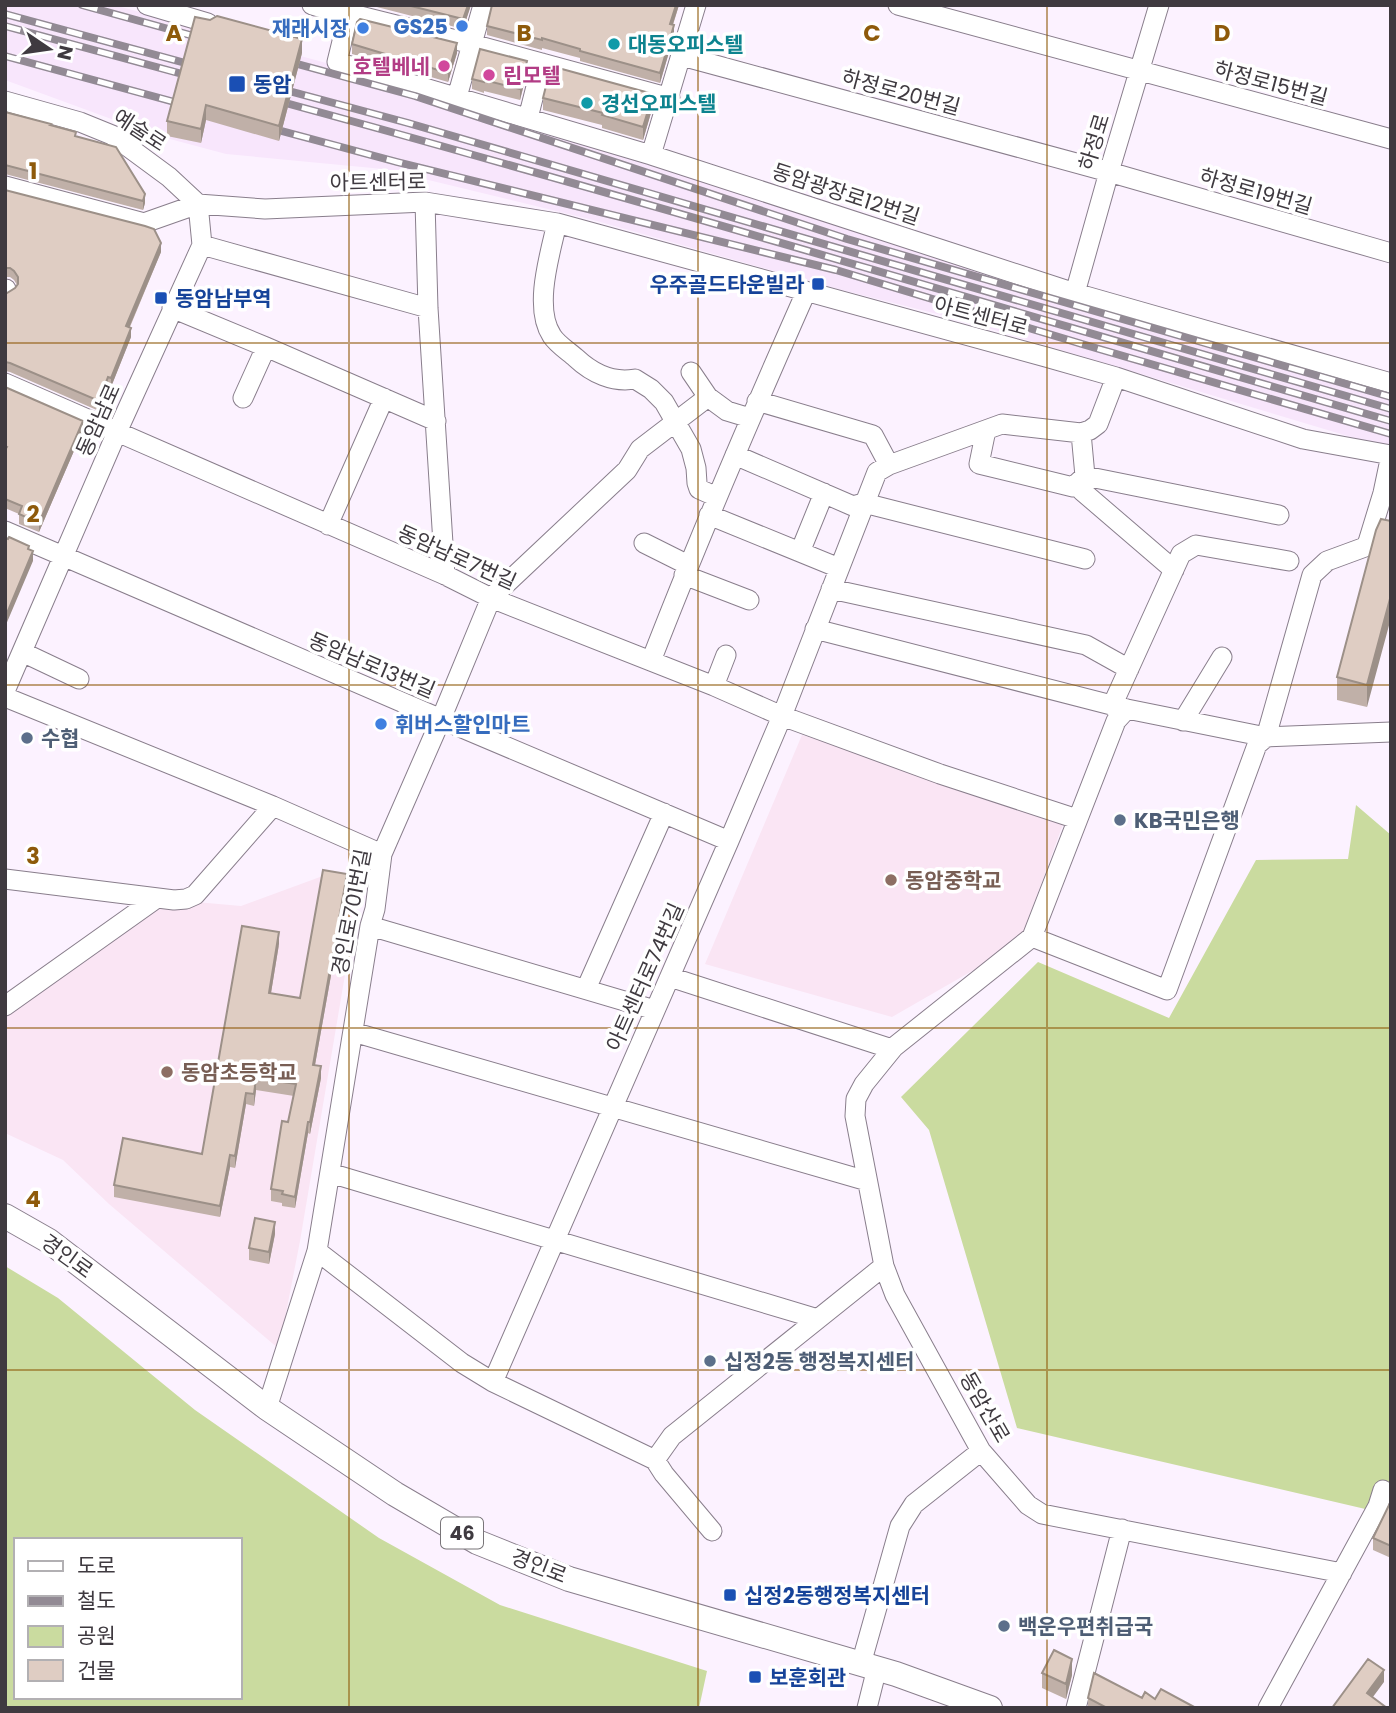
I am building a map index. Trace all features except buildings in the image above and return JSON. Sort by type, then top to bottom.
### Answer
[{"type":"main road","name":"경인로","points":[[5,1216],[49,1241],[267,1408],[395,1494],[477,1542],[569,1579],[869,1666],[990,1708]]},
{"type":"street","points":[[147,5],[208,23]]},
{"type":"street","points":[[312,5],[332,11],[350,9],[670,98]]},
{"type":"street","points":[[457,97],[483,5]]},
{"type":"street","points":[[651,155],[696,5]]},
{"type":"street","name":"하정로15번길","points":[[898,5],[1391,139]]},
{"type":"street","name":"하정로","points":[[1075,293],[1108,172],[1159,5]]},
{"type":"street","name":"동암광장로12번길","points":[[350,9],[337,62],[651,155],[1075,293],[1391,383]]},
{"type":"street","name":"하정로20번길","points":[[682,56],[1108,172]]},
{"type":"street","points":[[528,118],[542,63]]},
{"type":"street","name":"예술로","points":[[5,101],[80,122],[112,135],[169,177],[198,204]]},
{"type":"street","name":"하정로19번길","points":[[1108,172],[1391,253]]},
{"type":"street","points":[[5,187],[144,223],[198,204],[202,245],[428,308]]},
{"type":"street","points":[[425,202],[428,308],[445,575]]},
{"type":"street","name":"아트센터로","points":[[198,204],[265,208],[425,202],[557,223],[1116,377],[1303,439],[1391,455]]},
{"type":"street","points":[[557,223],[543,286],[543,311],[551,335],[583,365],[605,377],[625,381],[635,379],[664,402],[691,449],[699,489],[713,506],[800,552],[839,568]]},
{"type":"street","name":"동암남로","points":[[5,691],[117,432],[202,245]]},
{"type":"street","points":[[651,661],[686,570],[806,292]]},
{"type":"street","points":[[172,308],[436,421]]},
{"type":"street","points":[[243,398],[266,347]]},
{"type":"street","points":[[691,372],[708,397],[727,411],[754,410],[873,435],[890,465],[1002,424],[1081,433],[1090,430],[1098,424],[1116,377]]},
{"type":"street","name":"동암남로7번길","points":[[5,383],[445,575],[491,598],[714,686],[782,716],[940,774],[1077,819]]},
{"type":"street","name":"경인로701번길","points":[[267,1408],[317,1251],[382,854],[491,598],[626,470],[640,449],[708,397]]},
{"type":"street","points":[[328,525],[384,398]]},
{"type":"street","points":[[986,430],[978,464],[1073,487],[1085,476]]},
{"type":"street","points":[[1081,433],[1085,476],[1082,491],[1174,570]]},
{"type":"street","points":[[1289,561],[1196,545],[1181,554],[1129,668],[1116,721],[1032,937],[1167,990],[1258,745],[1266,737],[1312,575],[1327,561],[1365,547],[1383,493],[1391,455]]},
{"type":"street","points":[[735,456],[853,506],[864,503],[1085,559]]},
{"type":"street","name":"아트센터로74번길","points":[[492,1382],[782,716],[877,472],[890,465]]},
{"type":"street","points":[[1085,476],[1279,515]]},
{"type":"street","points":[[800,552],[824,493]]},
{"type":"street","name":"동암남로13번길","points":[[5,531],[729,841]]},
{"type":"street","points":[[644,543],[686,570],[749,600]]},
{"type":"street","points":[[831,589],[1086,645],[1129,668]]},
{"type":"street","points":[[816,629],[1119,707],[1266,737],[1391,732]]},
{"type":"street","points":[[22,652],[79,679]]},
{"type":"street","points":[[714,686],[726,655]]},
{"type":"street","points":[[1183,720],[1222,657]]},
{"type":"street","points":[[5,697],[273,806],[382,854]]},
{"type":"street","points":[[5,879],[174,900],[186,899],[195,895],[273,806]]},
{"type":"street","points":[[586,989],[664,813]]},
{"type":"street","points":[[5,1006],[157,898]]},
{"type":"street","points":[[370,926],[655,1010]]},
{"type":"street","name":"동암산로","points":[[1032,937],[892,1049],[864,1084],[856,1100],[855,1116],[867,1181],[884,1266],[895,1295],[981,1451],[1028,1505],[1042,1514],[1342,1573]]},
{"type":"street","points":[[670,977],[892,1049]]},
{"type":"street","points":[[353,1032],[867,1181]]},
{"type":"street","points":[[330,1173],[818,1319]]},
{"type":"street","points":[[317,1251],[462,1363],[492,1382],[655,1460],[712,1531]]},
{"type":"street","points":[[655,1460],[672,1436],[884,1266]]},
{"type":"street","points":[[867,1708],[869,1666],[900,1526],[914,1504],[981,1451]]},
{"type":"street","points":[[1268,1708],[1378,1506],[1382,1490]]},
{"type":"street","points":[[1076,1708],[1122,1529]]},
{"type":"shaded area","points":[[5,5],[114,5],[425,90],[1391,387],[1391,449],[961,320],[838,289],[593,220],[383,169],[226,154],[155,135],[5,80]]},
{"type":"shaded area","name":"동암중학교","points":[[802,735],[1066,816],[1019,944],[892,1017],[705,964]]},
{"type":"shaded area","name":"동암초등학교","points":[[320,877],[361,880],[279,1349],[109,1204],[63,1160],[5,1133],[5,1011],[161,905],[196,902],[241,906]]},
{"type":"green space","points":[[1356,805],[1391,835],[1391,1515],[1017,1428],[929,1130],[901,1097],[1038,962],[1169,1018],[1256,860],[1348,859]]},
{"type":"green space","points":[[5,1266],[58,1298],[195,1410],[379,1538],[500,1605],[707,1671],[699,1708],[5,1708]]},
{"type":"railway","points":[[82,5],[208,40]]},
{"type":"railway","points":[[5,14],[200,67]]},
{"type":"railway","points":[[5,26],[197,78]]},
{"type":"railway","points":[[5,56],[189,106]]},
{"type":"railway","points":[[279,59],[415,96],[847,239],[1391,397]]},
{"type":"railway","points":[[274,87],[408,123],[1391,409]]},
{"type":"railway","points":[[271,99],[692,217],[1391,421]]},
{"type":"railway","points":[[263,126],[397,162],[836,270],[1391,434]]},
{"type":"place","name":"GS25","points":[[462,26]]},
{"type":"place","name":"재래시장","points":[[363,28]]},
{"type":"place","name":"대동오피스텔","points":[[614,44]]},
{"type":"place","name":"호텔베네","points":[[444,66]]},
{"type":"place","name":"린모텔","points":[[489,75]]},
{"type":"place","name":"동암","points":[[237,84]]},
{"type":"place","name":"경선오피스텔","points":[[587,103]]},
{"type":"place","name":"우주골드타운빌라","points":[[818,284]]},
{"type":"place","name":"동암남부역","points":[[161,298]]},
{"type":"place","name":"휘버스할인마트","points":[[381,724]]},
{"type":"place","name":"수협","points":[[27,738]]},
{"type":"place","name":"KB국민은행","points":[[1120,820]]},
{"type":"place","name":"동암중학교","points":[[891,880]]},
{"type":"place","name":"동암초등학교","points":[[167,1072]]},
{"type":"place","name":"십정2동 행정복지센터","points":[[710,1361]]},
{"type":"place","name":"십정2동행정복지센터","points":[[730,1595]]},
{"type":"place","name":"백운우편취급국","points":[[1004,1626]]},
{"type":"place","name":"보훈회관","points":[[755,1677]]}]
